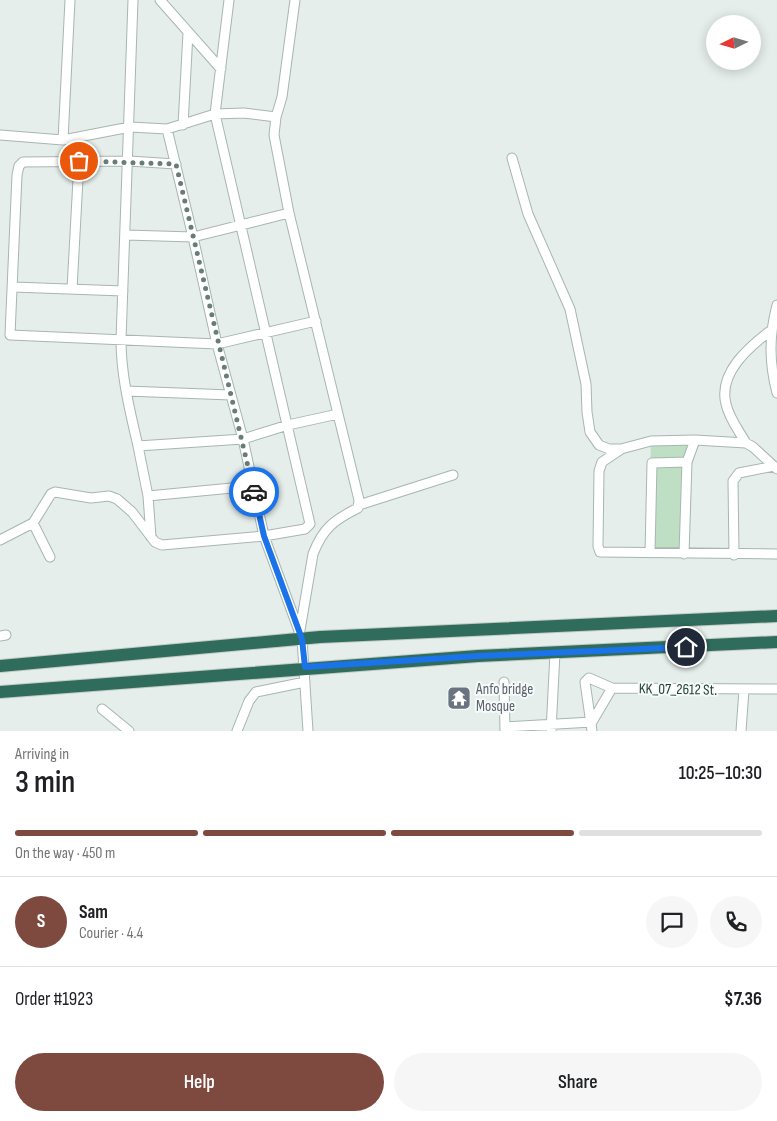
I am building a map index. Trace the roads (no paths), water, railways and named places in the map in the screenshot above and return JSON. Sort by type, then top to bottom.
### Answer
[{"type":"highway","points":[[0,666],[301,635],[777,616]]},
{"type":"highway","points":[[0,692],[398,661],[777,642]]},
{"type":"street","points":[[63,140],[70,0]]},
{"type":"street","points":[[134,0],[121,361],[148,496],[151,538]]},
{"type":"street","points":[[0,540],[33,523],[51,494],[55,492],[91,498],[109,496],[132,512],[151,538],[162,546],[264,536],[305,528],[310,524],[215,114],[229,0]]},
{"type":"street","points":[[295,0],[282,97],[276,117],[274,135],[290,213],[359,505]]},
{"type":"street","points":[[163,2],[221,69]]},
{"type":"street","points":[[183,124],[188,33]]},
{"type":"street","points":[[0,135],[63,140],[130,128],[167,129],[215,114],[244,112],[276,117]]},
{"type":"street","points":[[167,129],[217,344],[243,439],[264,536],[301,635],[305,667],[308,731]]},
{"type":"street","points":[[512,158],[528,214],[570,309],[586,384],[590,432],[599,445],[609,449],[621,449],[651,441],[695,440],[746,443],[776,467]]},
{"type":"street","points":[[10,335],[19,166],[28,160],[176,164]]},
{"type":"street","points":[[72,289],[79,161]]},
{"type":"street","points":[[126,235],[193,237],[290,213]]},
{"type":"street","points":[[13,287],[123,291]]},
{"type":"street","points":[[777,305],[770,331],[771,370],[777,393]]},
{"type":"street","points":[[0,334],[217,344],[267,334],[316,321]]},
{"type":"street","points":[[746,443],[726,405],[725,393],[734,365],[749,347],[770,331]]},
{"type":"street","points":[[126,390],[231,395]]},
{"type":"street","points":[[138,446],[243,439],[288,425],[338,414]]},
{"type":"street","points":[[684,554],[687,462],[695,440]]},
{"type":"street","points":[[621,449],[602,462],[599,471],[598,546],[600,552],[777,554]]},
{"type":"street","points":[[650,553],[652,463],[687,462]]},
{"type":"street","points":[[734,555],[733,481],[740,474],[776,467]]},
{"type":"street","points":[[301,635],[313,554],[327,527],[359,505],[453,475]]},
{"type":"street","points":[[148,496],[253,486]]},
{"type":"street","points":[[33,523],[50,557]]},
{"type":"street","points":[[550,728],[555,653]]},
{"type":"street","name":"KK_07_2612 St.","points":[[592,726],[585,682],[591,678],[612,688],[777,689]]},
{"type":"street","points":[[237,731],[249,700],[256,692],[305,682]]},
{"type":"street","points":[[504,682],[505,729],[592,726],[612,688]]},
{"type":"street","points":[[741,731],[744,690]]},
{"type":"street","points":[[102,709],[129,731]]},
{"type":"place","name":"Anfo bridge Mosque","points":[[459,698]]}]
